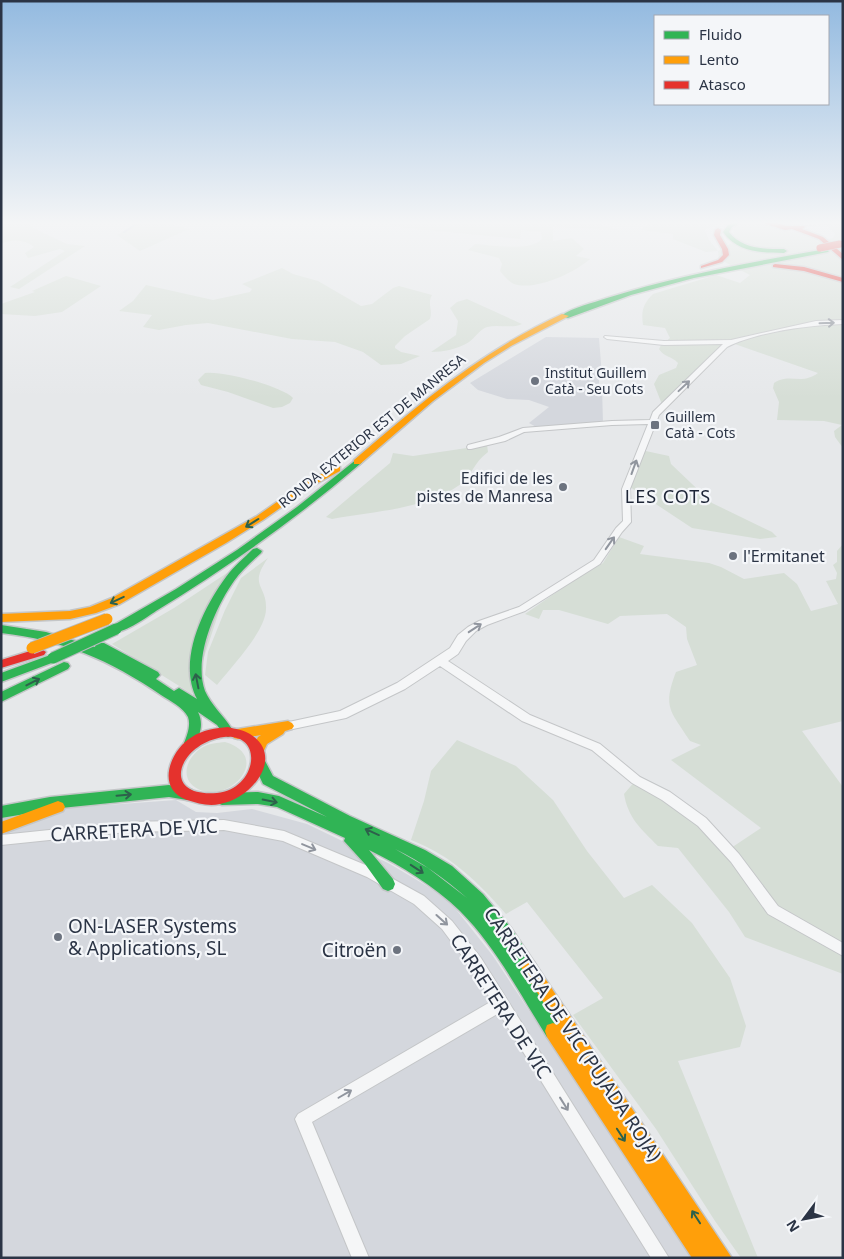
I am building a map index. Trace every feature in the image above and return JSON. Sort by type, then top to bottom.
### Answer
[{"type":"main road","name":"RONDA EXTERIOR EST DE MANRESA","points":[[1,678],[53,658],[156,597],[262,529],[313,490],[434,389],[489,350],[523,330],[587,303],[659,281]]},
{"type":"main road","name":"RONDA EXTERIOR EST DE MANRESA","points":[[1,664],[156,607],[266,535],[320,494],[403,422],[466,372],[521,337],[563,317],[614,297],[676,281]]},
{"type":"main road","points":[[221,722],[202,697],[195,674],[198,653],[207,626],[224,587],[255,554],[364,464],[387,442],[403,422]]},
{"type":"main road","points":[[1,618],[65,615],[91,610],[114,602],[238,532],[295,495],[320,475],[336,469]]},
{"type":"main road","points":[[1,697],[64,666],[115,622],[156,597]]},
{"type":"main road","points":[[1,625],[51,631],[86,640],[130,660],[221,722],[233,733],[249,741],[257,750],[259,763],[256,775],[248,786],[236,794],[222,799],[206,801],[187,794],[169,791],[76,800],[1,812]]},
{"type":"main road","points":[[1,629],[50,636],[83,646],[124,664],[156,684],[188,709],[195,724],[190,743]]},
{"type":"main road","points":[[1,657],[36,650]]},
{"type":"main road","points":[[187,794],[177,784],[174,770],[179,756],[190,743],[206,735],[288,726]]},
{"type":"main road","points":[[257,750],[262,741],[269,735],[288,726]]},
{"type":"main road","name":"CARRETERA DE VIC (PUJADA ROJA)","points":[[259,763],[268,780],[344,820],[420,854],[447,871],[478,899],[506,933],[723,1258]]},
{"type":"main road","name":"CARRETERA DE VIC (PUJADA ROJA)","points":[[222,799],[258,798],[278,802],[411,864],[466,906],[492,940],[703,1258]]},
{"type":"main road","points":[[1,828],[76,800]]},
{"type":"main road","points":[[1,807],[61,802]]},
{"type":"main road","points":[[341,832],[370,860],[388,884]]},
{"type":"street","points":[[607,337],[664,343],[730,342],[816,323],[843,322]]},
{"type":"street","points":[[288,726],[342,715],[388,694],[454,651],[462,638],[472,629],[522,609],[597,562],[619,530],[627,522],[626,489],[656,414],[730,342]]},
{"type":"street","points":[[471,447],[502,439],[523,430],[612,423],[653,422]]},
{"type":"street","points":[[441,661],[526,718],[596,748],[636,780],[666,796],[702,822],[735,858],[773,910],[843,950]]},
{"type":"street","name":"CARRETERA DE VIC","points":[[1,840],[127,827],[224,825],[284,836],[371,874],[419,900],[447,925],[476,963],[661,1258]]},
{"type":"street","points":[[362,1258],[304,1119],[501,1004]]},
{"type":"shaded area","points":[[20,281],[32,281],[19,289],[10,287]]},
{"type":"shaded area","points":[[55,281],[83,281],[101,286],[62,312],[35,316],[1,314],[1,304],[35,292],[32,291]]},
{"type":"shaded area","points":[[250,281],[317,281],[361,306],[372,304],[393,288],[399,286],[432,295],[430,319],[405,336],[395,346],[401,352],[420,356],[401,364],[381,365],[363,352],[335,342],[292,339],[208,323],[159,330],[143,327],[152,315],[119,311],[133,301],[146,285],[213,300],[250,292],[252,289],[242,284]]},
{"type":"shaded area","points":[[509,281],[549,281],[523,286]]},
{"type":"shaded area","points":[[697,281],[733,281],[740,283],[743,281],[843,281],[843,322],[840,323],[843,325],[843,448],[835,437],[834,431],[842,425],[824,421],[777,420],[779,402],[773,388],[774,383],[785,379],[812,377],[818,373],[729,342],[664,343],[670,338],[665,328],[643,325],[642,316],[644,308],[653,294]]},
{"type":"shaded area","points":[[467,299],[522,324],[487,327],[460,347],[431,352],[456,335],[458,321],[450,308],[457,302]]},
{"type":"shaded area","name":"Institut Guillem Catà - Seu Cots","points":[[546,337],[599,338],[602,376],[599,376],[599,388],[602,388],[603,423],[538,428],[529,423],[549,407],[529,400],[507,399],[478,390],[470,383]]},
{"type":"shaded area","points":[[713,343],[722,345],[723,348],[663,407],[654,384],[659,375],[676,368],[678,363],[661,352],[659,349],[661,345]]},
{"type":"shaded area","points":[[205,373],[237,376],[265,384],[287,393],[293,398],[290,403],[282,407],[273,408],[228,392],[201,385],[198,380]]},
{"type":"shaded area","points":[[487,445],[488,452],[479,460],[465,480],[447,493],[398,508],[332,519],[326,517],[390,463],[393,453],[413,456]]},
{"type":"shaded area","points":[[641,450],[669,456],[671,464],[712,503],[772,532],[777,537],[760,539],[692,528],[627,485]]},
{"type":"shaded area","points":[[619,537],[644,546],[640,554],[709,563],[744,579],[784,573],[797,584],[811,611],[838,604],[826,581],[836,579],[837,573],[833,565],[837,562],[837,551],[843,544],[843,721],[802,731],[843,787],[843,974],[745,937],[729,912],[678,848],[658,846],[632,817],[624,794],[636,780],[666,796],[728,850],[761,828],[671,760],[701,745],[690,741],[674,715],[669,702],[676,672],[697,665],[687,639],[686,627],[667,614],[620,616],[608,624],[559,610],[543,610],[539,619],[525,614],[571,582],[603,563]]},
{"type":"shaded area","points":[[268,558],[259,575],[260,585],[266,601],[264,618],[260,628],[247,649],[217,685],[205,675],[208,652],[225,610],[241,578]]},
{"type":"shaded area","points":[[233,569],[192,694],[112,644],[174,608]]},
{"type":"shaded area","points":[[457,740],[516,766],[553,800],[587,851],[624,898],[652,885],[692,923],[730,978],[746,1026],[740,1047],[678,1061],[758,1258],[741,1258],[656,1129],[573,1015],[603,998],[527,902],[506,914],[463,871],[439,853],[411,840],[424,801],[431,771]]},
{"type":"shaded area","points":[[225,742],[239,749],[246,758],[246,767],[242,777],[233,785],[222,790],[210,792],[198,789],[192,785],[188,779],[187,768],[193,756],[203,747]]},
{"type":"shaded area","points":[[176,800],[196,812],[217,813],[252,809],[307,824],[390,864],[447,898],[493,956],[692,1258],[1,1258],[1,819],[66,808]]},
{"type":"traffic: fast","points":[[565,316],[597,304],[674,281]]},
{"type":"traffic: fast","points":[[116,629],[180,592],[241,552],[300,509],[357,462]]},
{"type":"traffic: fast","points":[[221,722],[205,701],[198,687],[196,674],[199,645],[209,616],[223,590],[236,571],[257,551]]},
{"type":"traffic: fast","points":[[1,629],[46,636],[88,649],[147,679],[182,703],[192,713],[195,724],[190,743]]},
{"type":"traffic: fast","points":[[53,658],[116,629]]},
{"type":"traffic: fast","points":[[100,646],[154,675]]},
{"type":"traffic: fast","points":[[1,678],[53,658]]},
{"type":"traffic: fast","points":[[1,697],[64,666]]},
{"type":"traffic: fast","points":[[179,693],[221,722],[228,732]]},
{"type":"traffic: fast","points":[[259,763],[268,780],[345,820],[420,854],[447,871],[478,899],[506,933],[529,967]]},
{"type":"traffic: fast","points":[[50,803],[169,791],[187,794]]},
{"type":"traffic: fast","points":[[222,799],[258,798],[279,802],[376,846],[445,888],[465,906],[489,933],[553,1031]]},
{"type":"traffic: fast","points":[[1,812],[61,802]]},
{"type":"traffic: fast","points":[[351,841],[370,860],[388,884]]},
{"type":"traffic: slow","points":[[357,462],[405,420],[481,361],[508,344],[565,316]]},
{"type":"traffic: slow","points":[[1,618],[70,615],[92,610],[116,601],[222,541],[260,518],[307,485],[337,469]]},
{"type":"traffic: slow","points":[[32,648],[107,619]]},
{"type":"traffic: slow","points":[[238,734],[288,726]]},
{"type":"traffic: slow","points":[[257,751],[262,741],[279,731]]},
{"type":"traffic: slow","points":[[1,828],[58,807]]},
{"type":"traffic: slow","points":[[529,967],[723,1258]]},
{"type":"traffic: slow","points":[[553,1031],[703,1258]]},
{"type":"traffic: jam","points":[[1,664],[40,652]]},
{"type":"traffic: jam","points":[[228,732],[246,738],[256,748],[259,760],[255,773],[247,784],[235,793],[220,799],[204,799],[187,794],[179,789],[175,782],[175,768],[178,760],[189,746],[199,739],[228,732]]},
{"type":"place","name":"Institut Guillem Catà - Seu Cots","points":[[535,381]]},
{"type":"place","name":"Guillem Catà - Cots","points":[[655,425]]},
{"type":"place","name":"Edifici de les pistes de Manresa","points":[[563,487]]},
{"type":"place","name":"l'Ermitanet","points":[[733,556]]},
{"type":"place","name":"ON-LASER Systems & Applications, SL","points":[[58,937]]},
{"type":"place","name":"Citroën","points":[[397,950]]},
{"type":"district","name":"LES COTS","points":[[668,497]]}]
